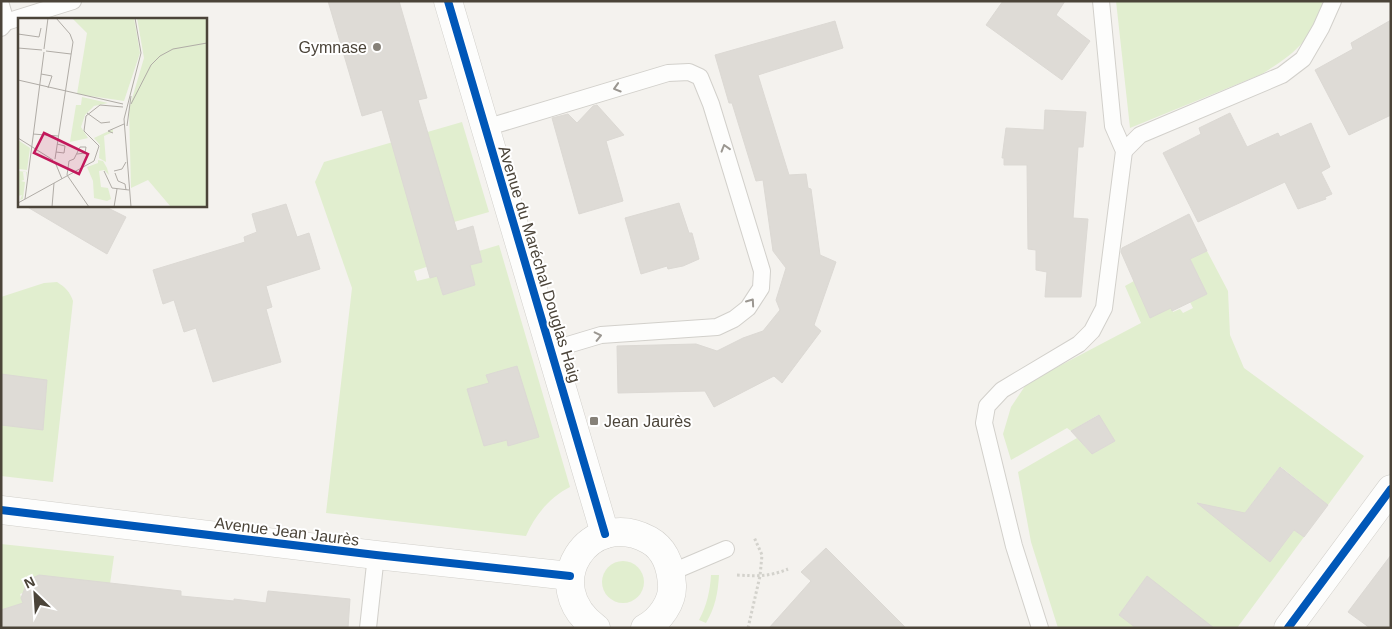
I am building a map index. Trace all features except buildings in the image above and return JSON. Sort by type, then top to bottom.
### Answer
[{"type":"street","name":"Avenue du Maréchal Douglas Haig","points":[[448,1],[605,534]]},
{"type":"street","points":[[1288,628],[1391,489]]},
{"type":"street","name":"Avenue Jean Jaurès","points":[[1,510],[570,576]]},
{"type":"street","points":[[596,628],[576,608],[570,592],[570,576],[574,562],[592,540],[605,534],[622,531],[639,534],[654,543],[665,556],[672,572],[672,589],[668,605],[657,625]]},
{"type":"lane","points":[[24,18],[73,1]]},
{"type":"lane","points":[[1040,628],[1014,546],[984,423],[988,406],[1002,390],[1079,344],[1092,330],[1104,308],[1124,151],[1113,126],[1101,1]]},
{"type":"lane","points":[[1124,151],[1140,135],[1282,75],[1303,59],[1321,28],[1333,1]]},
{"type":"lane","points":[[1,5],[4,25],[18,20]]},
{"type":"lane","points":[[485,128],[668,73],[689,72],[700,77],[712,104],[737,186],[762,271],[761,288],[748,308],[734,319],[716,327],[601,335],[551,350]]},
{"type":"lane","points":[[672,572],[726,549]]},
{"type":"lane","points":[[368,628],[376,555]]},
{"type":"path","points":[[748,628],[760,576],[762,555],[754,537]]},
{"type":"path","points":[[728,575],[760,576],[788,569]]},
{"type":"green space","points":[[1116,1],[1323,1],[1319,15],[1301,45],[1262,74],[1130,128]]},
{"type":"green space","points":[[462,122],[489,212],[447,224],[457,257],[414,271],[417,281],[437,276],[443,295],[475,285],[470,265],[482,262],[479,251],[499,245],[570,487],[544,507],[526,536],[326,513],[352,288],[315,182],[324,162]]},
{"type":"green space","points":[[1207,251],[1228,291],[1230,335],[1244,368],[1364,456],[1328,505],[1281,467],[1279,468],[1245,513],[1230,529],[1270,561],[1294,530],[1304,537],[1237,628],[1207,628],[1147,576],[1119,615],[1136,628],[1058,628],[1031,542],[1018,472],[1077,438],[1092,454],[1115,441],[1098,415],[1071,431],[1067,428],[1011,460],[1003,434],[1011,407],[1027,383],[1141,323],[1125,286],[1134,281],[1163,291],[1173,312],[1180,309],[1183,313],[1193,308],[1190,302],[1207,294],[1190,259]]},
{"type":"green space","points":[[57,282],[67,290],[73,301],[53,482],[1,476],[1,297],[44,283]]},
{"type":"green space","points":[[1,544],[114,556],[110,584],[26,592],[20,594],[24,606],[16,605],[10,607],[1,619]]},
{"type":"green space","points":[[627,561],[635,564],[641,570],[644,582],[641,594],[635,600],[619,603],[611,600],[605,594],[602,578],[605,570],[611,564]]},
{"type":"green space","points":[[711,575],[719,575],[719,582],[714,606],[706,623],[699,620],[708,598]]},
{"type":"cycle path","points":[[448,1],[605,534]]},
{"type":"cycle path","points":[[1288,628],[1391,489]]},
{"type":"cycle path","points":[[1,510],[570,576]]},
{"type":"place","name":"Gymnase","points":[[377,47]]},
{"type":"place","name":"Jean Jaurès","points":[[594,421]]}]
